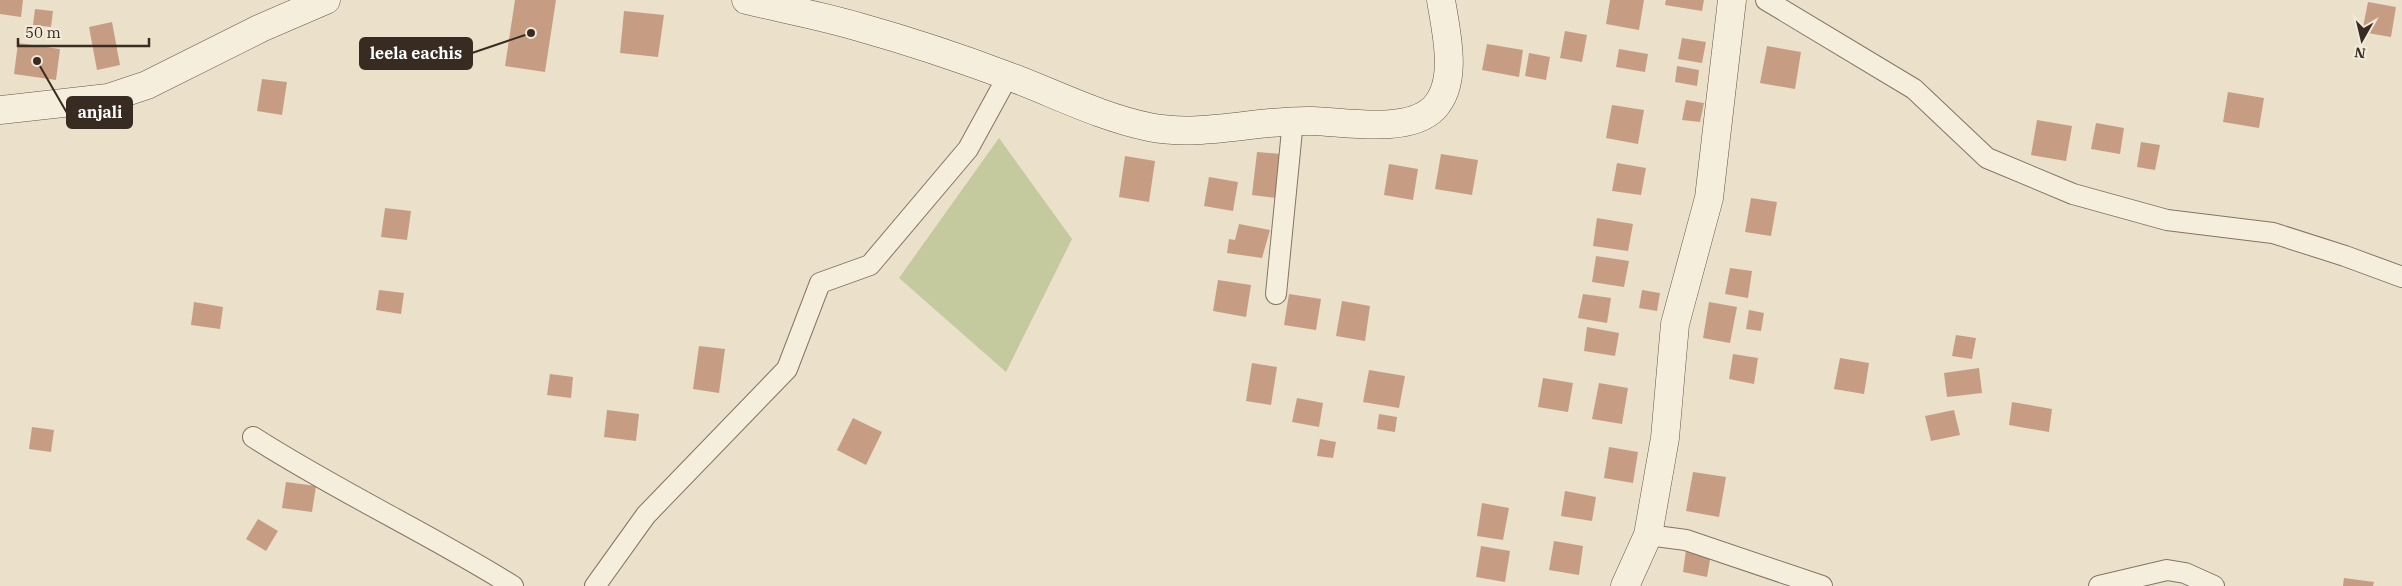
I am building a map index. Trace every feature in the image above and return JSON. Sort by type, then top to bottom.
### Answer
[{"type":"street","points":[[0,110],[108,98],[147,85],[261,28],[326,0]]},
{"type":"street","points":[[746,0],[858,26],[1008,76],[1099,112],[1147,127],[1174,131],[1221,129],[1293,120],[1397,124],[1422,117],[1435,107],[1444,90],[1448,76],[1448,54],[1441,0]]},
{"type":"street","points":[[1625,586],[1648,535],[1665,438],[1675,324],[1709,198],[1732,0]]},
{"type":"street","points":[[1766,0],[1914,90],[1986,158],[2073,194],[2167,220],[2273,233],[2346,256],[2402,277]]},
{"type":"street","points":[[595,586],[646,515],[787,368],[820,282],[870,265],[968,149],[1008,76]]},
{"type":"street","points":[[1276,294],[1293,120]]},
{"type":"street","points":[[252,438],[309,473],[459,552],[513,586]]},
{"type":"street","points":[[1648,535],[1686,540],[1822,586]]},
{"type":"street","points":[[2099,586],[2167,570],[2185,572],[2214,586]]},
{"type":"green space","points":[[999,138],[1072,239],[1006,372],[899,278]]},
{"type":"building","points":[[0,0],[23,0],[21,17],[0,14]]},
{"type":"building","points":[[515,0],[556,0],[545,72],[505,66]]},
{"type":"building","points":[[1610,0],[1644,0],[1639,30],[1606,24]]},
{"type":"building","points":[[1666,0],[1704,0],[1702,11],[1665,5]]},
{"type":"building","points":[[2368,2],[2396,7],[2391,37],[2362,32]]},
{"type":"building","points":[[35,9],[53,11],[51,27],[33,25]]},
{"type":"building","points":[[624,11],[664,15],[658,57],[620,53]]},
{"type":"building","points":[[112,22],[120,65],[97,70],[89,27]]},
{"type":"building","points":[[1565,31],[1587,35],[1582,62],[1560,58]]},
{"type":"building","points":[[1682,38],[1706,42],[1702,63],[1678,59]]},
{"type":"building","points":[[18,43],[60,49],[56,80],[14,74]]},
{"type":"building","points":[[1487,44],[1523,50],[1519,77],[1482,70]]},
{"type":"building","points":[[1767,46],[1801,52],[1795,89],[1760,83]]},
{"type":"building","points":[[1619,49],[1648,54],[1645,72],[1616,67]]},
{"type":"building","points":[[1529,53],[1550,57],[1546,80],[1525,76]]},
{"type":"building","points":[[1677,66],[1699,70],[1697,86],[1675,82]]},
{"type":"building","points":[[262,79],[287,82],[282,115],[257,111]]},
{"type":"building","points":[[2228,92],[2264,98],[2259,128],[2223,122]]},
{"type":"building","points":[[1686,100],[1704,103],[1700,122],[1682,120]]},
{"type":"building","points":[[1612,105],[1644,110],[1638,144],[1606,138]]},
{"type":"building","points":[[2037,120],[2072,126],[2066,161],[2031,155]]},
{"type":"building","points":[[2096,123],[2124,128],[2120,154],[2091,149]]},
{"type":"building","points":[[2141,142],[2160,145],[2155,170],[2137,167]]},
{"type":"building","points":[[1257,152],[1281,154],[1277,198],[1252,195]]},
{"type":"building","points":[[1441,154],[1478,160],[1472,195],[1435,189]]},
{"type":"building","points":[[1125,156],[1155,161],[1149,202],[1119,197]]},
{"type":"building","points":[[1617,163],[1646,168],[1641,195],[1612,191]]},
{"type":"building","points":[[1389,164],[1418,169],[1413,200],[1384,195]]},
{"type":"building","points":[[1209,177],[1238,182],[1233,211],[1204,206]]},
{"type":"building","points":[[1751,198],[1777,202],[1771,236],[1745,232]]},
{"type":"building","points":[[385,208],[411,211],[407,240],[381,237]]},
{"type":"building","points":[[1597,218],[1633,224],[1628,251],[1593,246]]},
{"type":"building","points":[[1239,224],[1270,230],[1262,258],[1227,253],[1229,239],[1235,240]]},
{"type":"building","points":[[1596,256],[1629,261],[1624,287],[1592,282]]},
{"type":"building","points":[[1730,268],[1752,271],[1748,298],[1725,294]]},
{"type":"building","points":[[1218,280],[1251,285],[1246,317],[1213,311]]},
{"type":"building","points":[[379,290],[404,293],[401,314],[376,310]]},
{"type":"building","points":[[1642,290],[1660,293],[1657,311],[1639,308]]},
{"type":"building","points":[[1289,294],[1321,299],[1316,330],[1284,325]]},
{"type":"building","points":[[1583,294],[1611,298],[1607,323],[1578,318]]},
{"type":"building","points":[[1342,301],[1370,306],[1365,341],[1336,336]]},
{"type":"building","points":[[194,302],[223,307],[220,329],[191,325]]},
{"type":"building","points":[[1709,302],[1737,307],[1730,343],[1703,338]]},
{"type":"building","points":[[1749,310],[1764,313],[1761,331],[1746,329]]},
{"type":"building","points":[[1587,327],[1619,333],[1615,356],[1584,351]]},
{"type":"building","points":[[1956,335],[1976,338],[1972,359],[1952,356]]},
{"type":"building","points":[[699,346],[725,349],[719,393],[693,389]]},
{"type":"building","points":[[1733,354],[1758,358],[1754,384],[1729,379]]},
{"type":"building","points":[[1840,358],[1869,363],[1864,394],[1834,389]]},
{"type":"building","points":[[1252,363],[1277,367],[1271,405],[1246,401]]},
{"type":"building","points":[[1979,368],[1982,393],[1947,397],[1944,373]]},
{"type":"building","points":[[1369,370],[1405,376],[1399,408],[1363,402]]},
{"type":"building","points":[[550,374],[573,377],[571,398],[547,395]]},
{"type":"building","points":[[1543,378],[1573,383],[1568,412],[1538,407]]},
{"type":"building","points":[[1599,383],[1628,388],[1622,424],[1592,419]]},
{"type":"building","points":[[1297,398],[1323,403],[1319,427],[1292,422]]},
{"type":"building","points":[[2012,402],[2052,409],[2049,432],[2009,425]]},
{"type":"building","points":[[607,410],[639,414],[636,441],[604,437]]},
{"type":"building","points":[[1954,410],[1960,435],[1931,441],[1925,416]]},
{"type":"building","points":[[1379,414],[1397,417],[1395,432],[1377,429]]},
{"type":"building","points":[[853,418],[882,432],[866,465],[837,450]]},
{"type":"building","points":[[32,427],[54,430],[51,452],[29,449]]},
{"type":"building","points":[[1320,439],[1336,442],[1333,458],[1317,456]]},
{"type":"building","points":[[1609,447],[1638,452],[1633,483],[1604,478]]},
{"type":"building","points":[[1693,472],[1726,477],[1719,517],[1686,511]]},
{"type":"building","points":[[286,482],[316,486],[312,512],[282,508]]},
{"type":"building","points":[[1565,491],[1596,497],[1592,521],[1561,516]]},
{"type":"building","points":[[1482,503],[1509,508],[1503,540],[1477,536]]},
{"type":"building","points":[[258,519],[278,531],[266,551],[246,539]]},
{"type":"building","points":[[1554,541],[1583,546],[1579,575],[1549,570]]},
{"type":"building","points":[[1481,546],[1510,551],[1505,582],[1476,577]]},
{"type":"building","points":[[1686,550],[1711,554],[1707,577],[1683,572]]},
{"type":"building","points":[[2344,578],[2374,582],[2373,586],[2343,586]]},
{"type":"place","name":"leela eachis","points":[[531,33]]},
{"type":"place","name":"anjali","points":[[37,61]]}]
